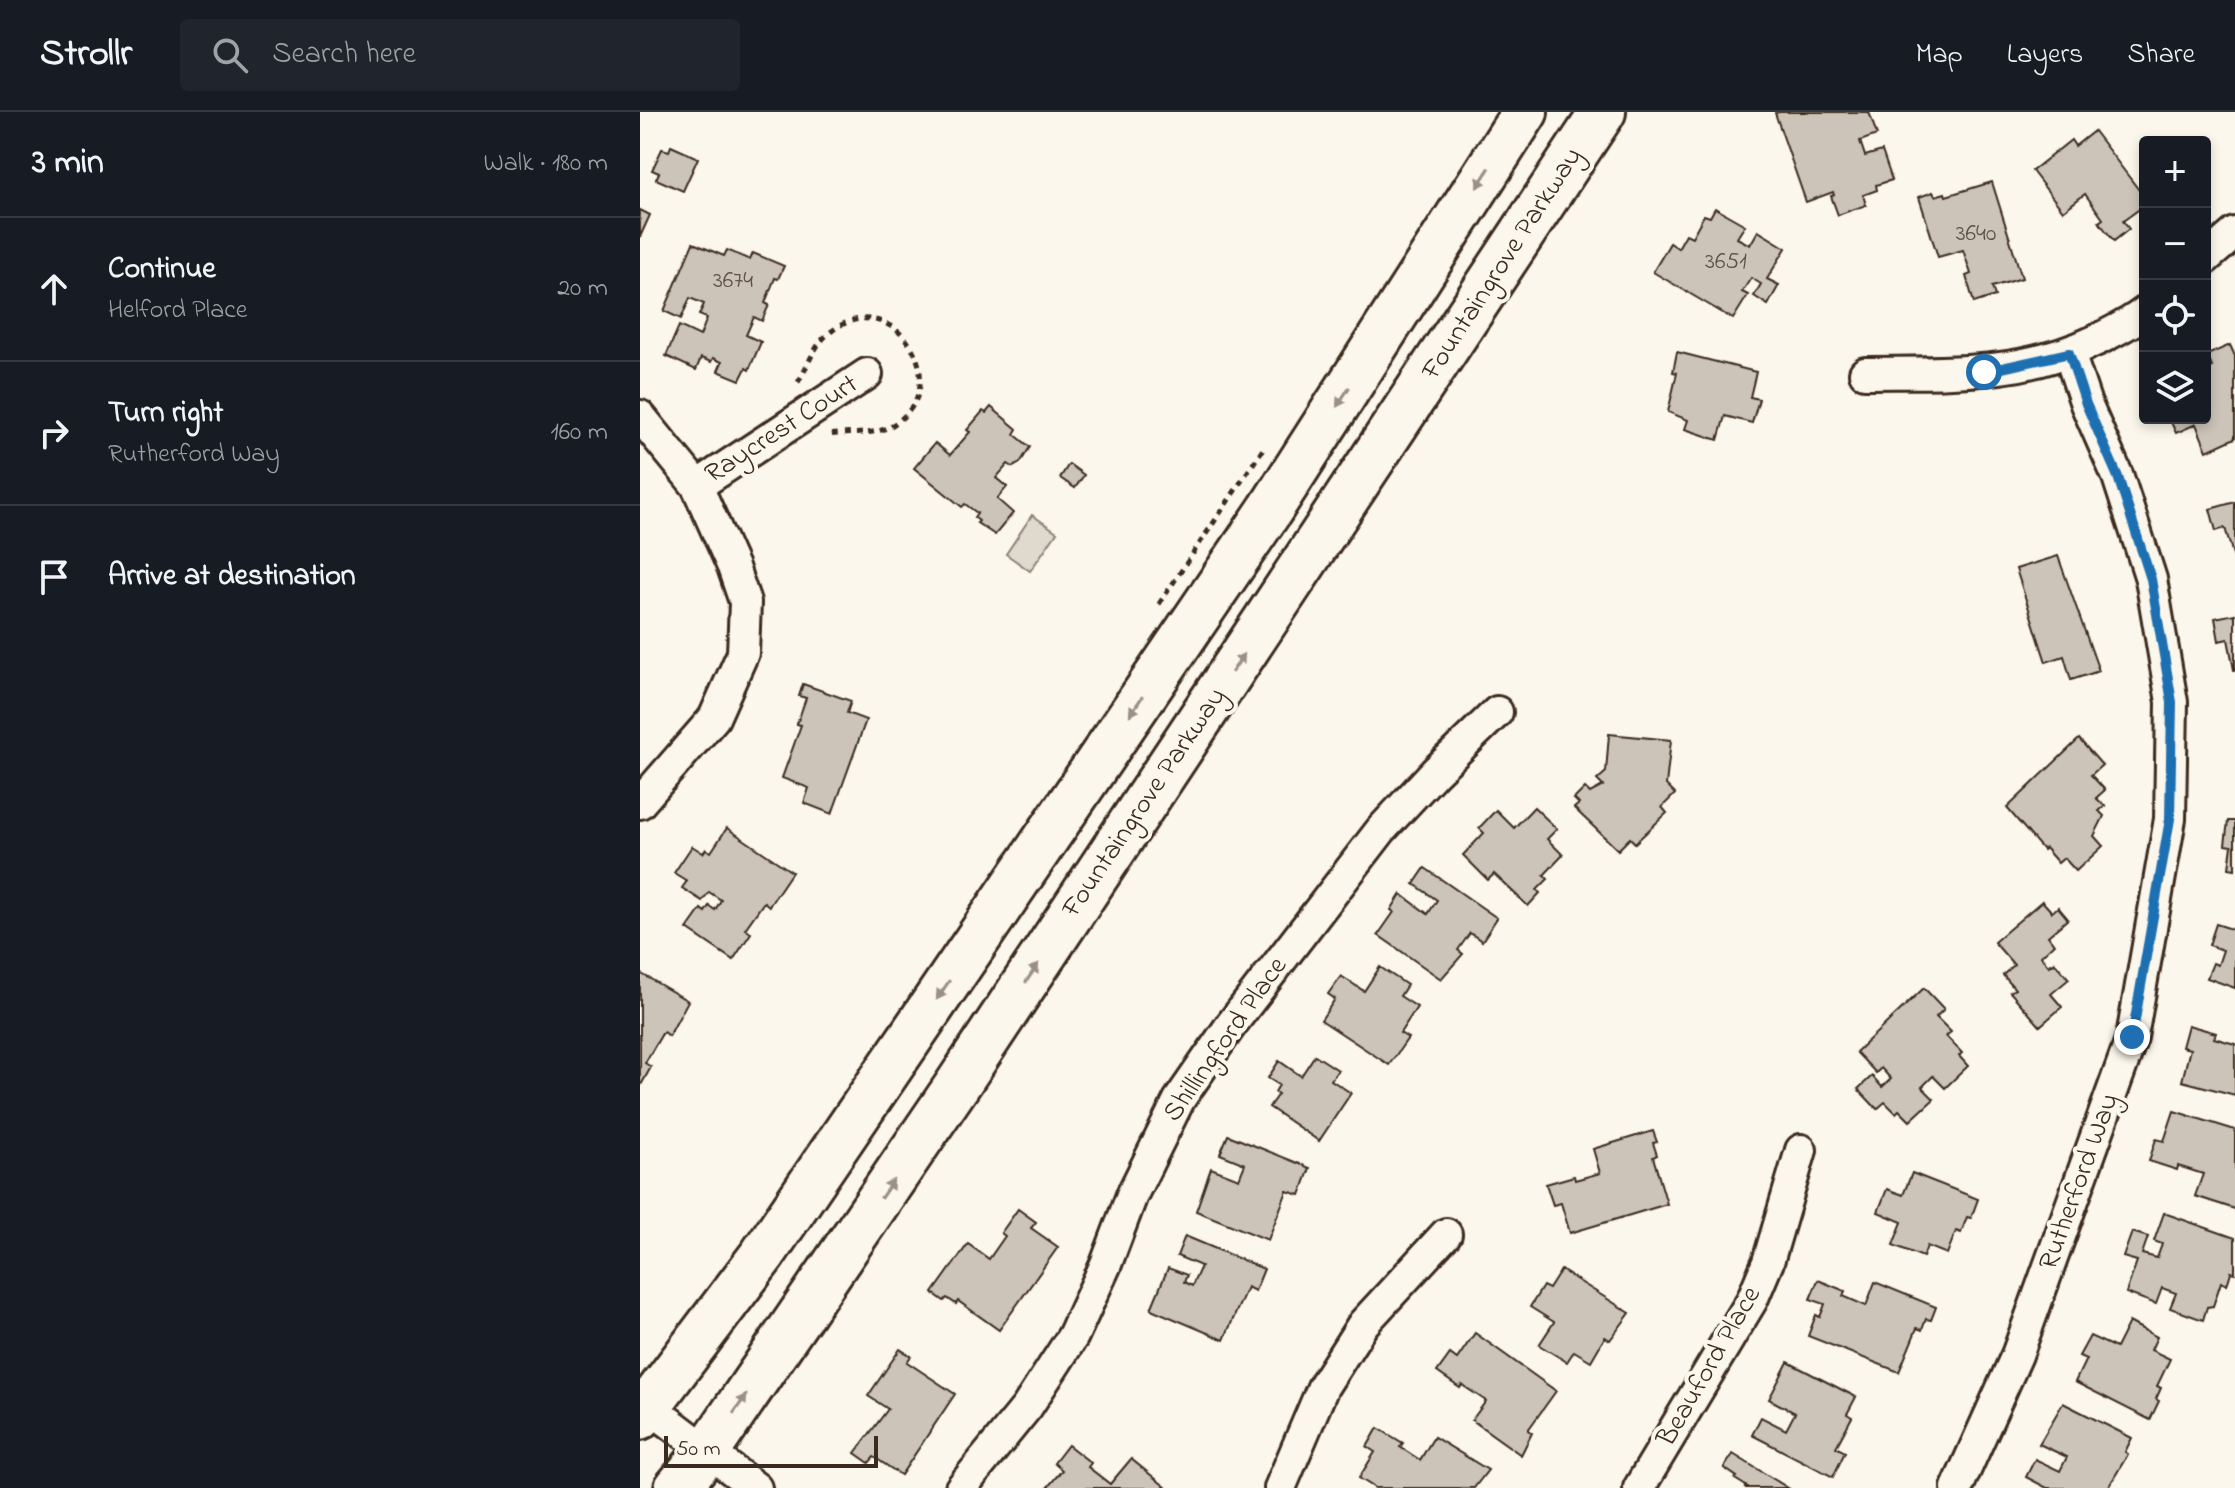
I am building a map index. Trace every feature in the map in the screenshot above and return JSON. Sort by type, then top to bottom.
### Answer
[{"type":"main road","points":[[643,1408],[763,1254],[1261,523],[1525,112]]},
{"type":"main road","name":"Fountaingrove Parkway","points":[[677,1488],[707,1452],[976,1058],[1603,112]]},
{"type":"street","points":[[2211,254],[2235,233]]},
{"type":"street","points":[[1865,373],[1984,372],[2069,353],[2139,317]]},
{"type":"street","name":"Rutherford Way","points":[[1957,1488],[2017,1355],[2132,1037],[2170,819],[2172,702],[2151,579],[2118,477],[2086,404],[2069,353]]},
{"type":"street","name":"Raycrest Court","points":[[697,486],[867,374]]},
{"type":"street","points":[[640,416],[697,486],[745,602],[743,653],[714,718],[640,803]]},
{"type":"street","name":"Shillingford Place","points":[[961,1488],[1027,1407],[1073,1336],[1106,1264],[1132,1195],[1179,1100],[1231,1025],[1381,830],[1497,712]]},
{"type":"street","name":"Beauford Place","points":[[1639,1488],[1752,1300],[1768,1262],[1801,1150]]},
{"type":"street","points":[[1280,1488],[1323,1387],[1363,1324],[1446,1234]]},
{"type":"street","points":[[643,1408],[756,1488]]},
{"type":"shaded area","points":[[1032,515],[1057,532],[1030,571],[1006,554]]},
{"type":"building","points":[[1869,112],[1877,135],[1860,141],[1865,156],[1882,151],[1892,180],[1876,185],[1877,190],[1863,195],[1866,205],[1838,215],[1831,196],[1833,192],[1806,202],[1775,113]]},
{"type":"building","points":[[2094,131],[2139,190],[2139,209],[2123,221],[2129,229],[2114,241],[2099,222],[2103,219],[2085,194],[2063,211],[2032,171],[2071,140],[2075,146]]},
{"type":"building","points":[[671,146],[698,158],[683,191],[656,179],[659,173],[652,170],[662,149],[669,151]]},
{"type":"building","points":[[1992,182],[2022,278],[1992,287],[1995,296],[1974,303],[1966,276],[1971,274],[1963,250],[1938,257],[1919,197],[1933,192],[1935,196],[1945,193],[1946,196]]},
{"type":"building","points":[[1715,208],[1745,225],[1737,238],[1750,245],[1758,231],[1786,248],[1767,279],[1779,285],[1768,305],[1754,296],[1761,284],[1751,278],[1742,292],[1748,295],[1733,319],[1653,272],[1670,243],[1678,248],[1686,234],[1692,237],[1704,215],[1710,217]]},
{"type":"building","points":[[640,210],[650,215],[640,237]]},
{"type":"building","points":[[693,243],[724,256],[727,250],[750,260],[753,253],[784,266],[778,279],[775,278],[765,303],[769,305],[762,321],[754,317],[746,335],[761,342],[749,370],[746,368],[740,380],[718,371],[722,362],[713,358],[711,362],[701,358],[696,370],[666,356],[679,326],[700,336],[707,318],[699,315],[704,304],[690,298],[681,319],[664,311]]},
{"type":"building","points":[[2230,345],[2235,356],[2235,438],[2207,451],[2196,424],[2211,424],[2211,353]]},
{"type":"building","points":[[1677,352],[1756,372],[1750,397],[1759,399],[1752,423],[1725,416],[1718,440],[1685,429],[1688,420],[1668,412],[1677,373],[1673,372]]},
{"type":"building","points":[[991,407],[1017,429],[1014,434],[1030,447],[1020,463],[1013,467],[1008,464],[996,478],[1007,487],[997,499],[1013,513],[995,535],[977,523],[979,521],[974,517],[977,513],[965,504],[962,507],[914,468],[935,443],[950,455],[983,411],[986,413]]},
{"type":"building","points":[[2172,424],[2196,424],[2176,433]]},
{"type":"building","points":[[1069,464],[1084,475],[1075,488],[1060,478]]},
{"type":"building","points":[[2235,502],[2234,558],[2225,528],[2216,531],[2210,509]]},
{"type":"building","points":[[2058,556],[2099,671],[2071,680],[2064,656],[2046,662],[2016,569]]},
{"type":"building","points":[[2235,614],[2234,670],[2228,639],[2219,641],[2215,618]]},
{"type":"building","points":[[803,684],[851,701],[847,713],[866,720],[832,814],[804,803],[809,788],[782,778],[801,725],[797,724],[806,698],[799,696]]},
{"type":"building","points":[[1609,734],[1671,740],[1666,785],[1675,794],[1662,807],[1667,813],[1635,843],[1630,838],[1618,850],[1574,808],[1579,804],[1574,799],[1585,788],[1590,793],[1603,786],[1597,780],[1606,772]]},
{"type":"building","points":[[2079,739],[2102,765],[2091,775],[2105,790],[2096,798],[2105,806],[2099,811],[2104,816],[2094,836],[2103,846],[2076,871],[2064,858],[2058,863],[2045,848],[2043,850],[2007,808]]},
{"type":"building","points":[[1534,807],[1557,829],[1547,839],[1563,855],[1544,875],[1548,879],[1528,906],[1494,874],[1488,880],[1463,855],[1484,833],[1479,828],[1496,810],[1514,828]]},
{"type":"building","points":[[2228,821],[2235,821],[2235,869],[2229,868],[2232,846],[2225,845]]},
{"type":"building","points":[[727,828],[792,872],[769,906],[764,902],[745,929],[751,933],[733,960],[687,929],[701,909],[705,912],[709,906],[715,910],[721,900],[709,892],[702,901],[682,888],[687,881],[674,873],[692,846],[703,853],[706,849],[711,852]]},
{"type":"building","points":[[1425,868],[1497,918],[1482,941],[1470,933],[1458,950],[1463,954],[1441,979],[1378,935],[1394,912],[1391,910],[1401,894],[1428,914],[1437,900],[1414,884]]},
{"type":"building","points":[[2042,901],[2052,912],[2058,907],[2068,919],[2048,936],[2054,944],[2041,956],[2049,966],[2054,962],[2069,979],[2051,994],[2062,1007],[2040,1026],[2010,992],[2015,989],[2003,975],[2014,965],[1994,942]]},
{"type":"building","points":[[2216,924],[2235,930],[2235,988],[2207,978],[2213,963],[2218,965],[2223,950],[2209,945]]},
{"type":"building","points":[[1380,967],[1407,985],[1400,996],[1417,1007],[1400,1033],[1408,1038],[1389,1065],[1321,1020],[1335,999],[1328,994],[1341,976],[1364,991]]},
{"type":"building","points":[[640,973],[688,1001],[669,1036],[663,1032],[645,1063],[651,1067],[640,1087]]},
{"type":"building","points":[[1924,988],[1944,1009],[1936,1017],[1951,1032],[1946,1036],[1962,1053],[1959,1056],[1968,1066],[1945,1088],[1933,1076],[1922,1087],[1934,1099],[1910,1121],[1885,1102],[1877,1109],[1858,1089],[1872,1076],[1882,1087],[1891,1079],[1881,1068],[1876,1073],[1856,1052]]},
{"type":"building","points":[[2188,1025],[2216,1033],[2214,1038],[2235,1044],[2235,1095],[2182,1081],[2190,1049],[2182,1047]]},
{"type":"building","points":[[1315,1055],[1338,1070],[1331,1080],[1351,1093],[1319,1141],[1269,1107],[1278,1094],[1275,1092],[1279,1085],[1268,1078],[1279,1061],[1301,1076]]},
{"type":"building","points":[[2174,1111],[2235,1130],[2235,1209],[2195,1196],[2203,1174],[2149,1161],[2156,1139],[2164,1141]]},
{"type":"building","points":[[1653,1131],[1657,1155],[1653,1157],[1667,1204],[1570,1233],[1561,1203],[1553,1205],[1546,1184],[1600,1173],[1593,1149]]},
{"type":"building","points":[[1228,1135],[1310,1168],[1300,1195],[1287,1191],[1268,1240],[1196,1211],[1211,1168],[1239,1179],[1245,1164],[1220,1154]]},
{"type":"building","points":[[1912,1173],[1978,1199],[1961,1233],[1956,1231],[1947,1254],[1927,1246],[1923,1257],[1893,1245],[1902,1222],[1878,1212],[1887,1189],[1903,1195]]},
{"type":"building","points":[[1018,1209],[1036,1222],[1031,1228],[1058,1247],[999,1330],[958,1301],[956,1304],[947,1298],[944,1301],[933,1293],[968,1244],[989,1259],[1005,1236],[1001,1233]]},
{"type":"building","points":[[2164,1213],[2235,1238],[2235,1273],[2231,1272],[2227,1285],[2221,1282],[2213,1306],[2207,1307],[2203,1320],[2170,1308],[2176,1293],[2162,1288],[2156,1304],[2126,1293],[2137,1261],[2123,1257],[2132,1232],[2148,1237],[2142,1254],[2157,1258],[2162,1244],[2154,1241]]},
{"type":"building","points":[[1185,1236],[1264,1269],[1255,1291],[1247,1287],[1224,1340],[1151,1309],[1168,1268],[1187,1275],[1184,1282],[1192,1286],[1201,1266],[1177,1256]]},
{"type":"building","points":[[1561,1270],[1630,1313],[1610,1340],[1605,1337],[1591,1361],[1574,1351],[1567,1362],[1539,1345],[1554,1322],[1530,1307],[1543,1286],[1549,1289]]},
{"type":"building","points":[[1818,1280],[1845,1291],[1843,1296],[1866,1306],[1875,1282],[1936,1307],[1931,1320],[1926,1319],[1922,1330],[1917,1328],[1899,1372],[1808,1336],[1816,1315],[1820,1317],[1825,1304],[1810,1299]]},
{"type":"building","points":[[2129,1322],[2157,1337],[2151,1350],[2170,1359],[2157,1386],[2161,1388],[2156,1399],[2159,1401],[2150,1420],[2075,1382],[2086,1359],[2079,1356],[2090,1336],[2116,1348]]},
{"type":"building","points":[[1475,1333],[1556,1391],[1528,1430],[1532,1433],[1521,1455],[1472,1420],[1486,1401],[1437,1372],[1450,1354],[1457,1359]]},
{"type":"building","points":[[900,1349],[911,1356],[907,1362],[955,1394],[901,1475],[874,1457],[869,1463],[855,1453],[888,1409],[868,1396]]},
{"type":"building","points":[[1788,1362],[1856,1397],[1847,1414],[1852,1417],[1836,1447],[1845,1452],[1833,1477],[1752,1435],[1761,1417],[1786,1430],[1795,1413],[1769,1399]]},
{"type":"building","points":[[2063,1403],[2132,1438],[2125,1452],[2128,1454],[2108,1488],[2047,1488],[2026,1477],[2035,1459],[2060,1471],[2067,1457],[2039,1444]]},
{"type":"building","points":[[1378,1428],[1403,1443],[1400,1447],[1420,1460],[1434,1437],[1488,1470],[1474,1488],[1375,1488],[1359,1478],[1375,1452],[1367,1447]]},
{"type":"building","points":[[1068,1445],[1091,1463],[1088,1467],[1110,1484],[1131,1459],[1167,1488],[1047,1488],[1062,1470],[1054,1463]]},
{"type":"building","points":[[1733,1454],[1788,1488],[1745,1488],[1735,1479],[1737,1477],[1724,1468]]},
{"type":"route","points":[[1984,372],[2069,353],[2086,404],[2118,477],[2151,579],[2172,702],[2170,819],[2132,1037]]}]
